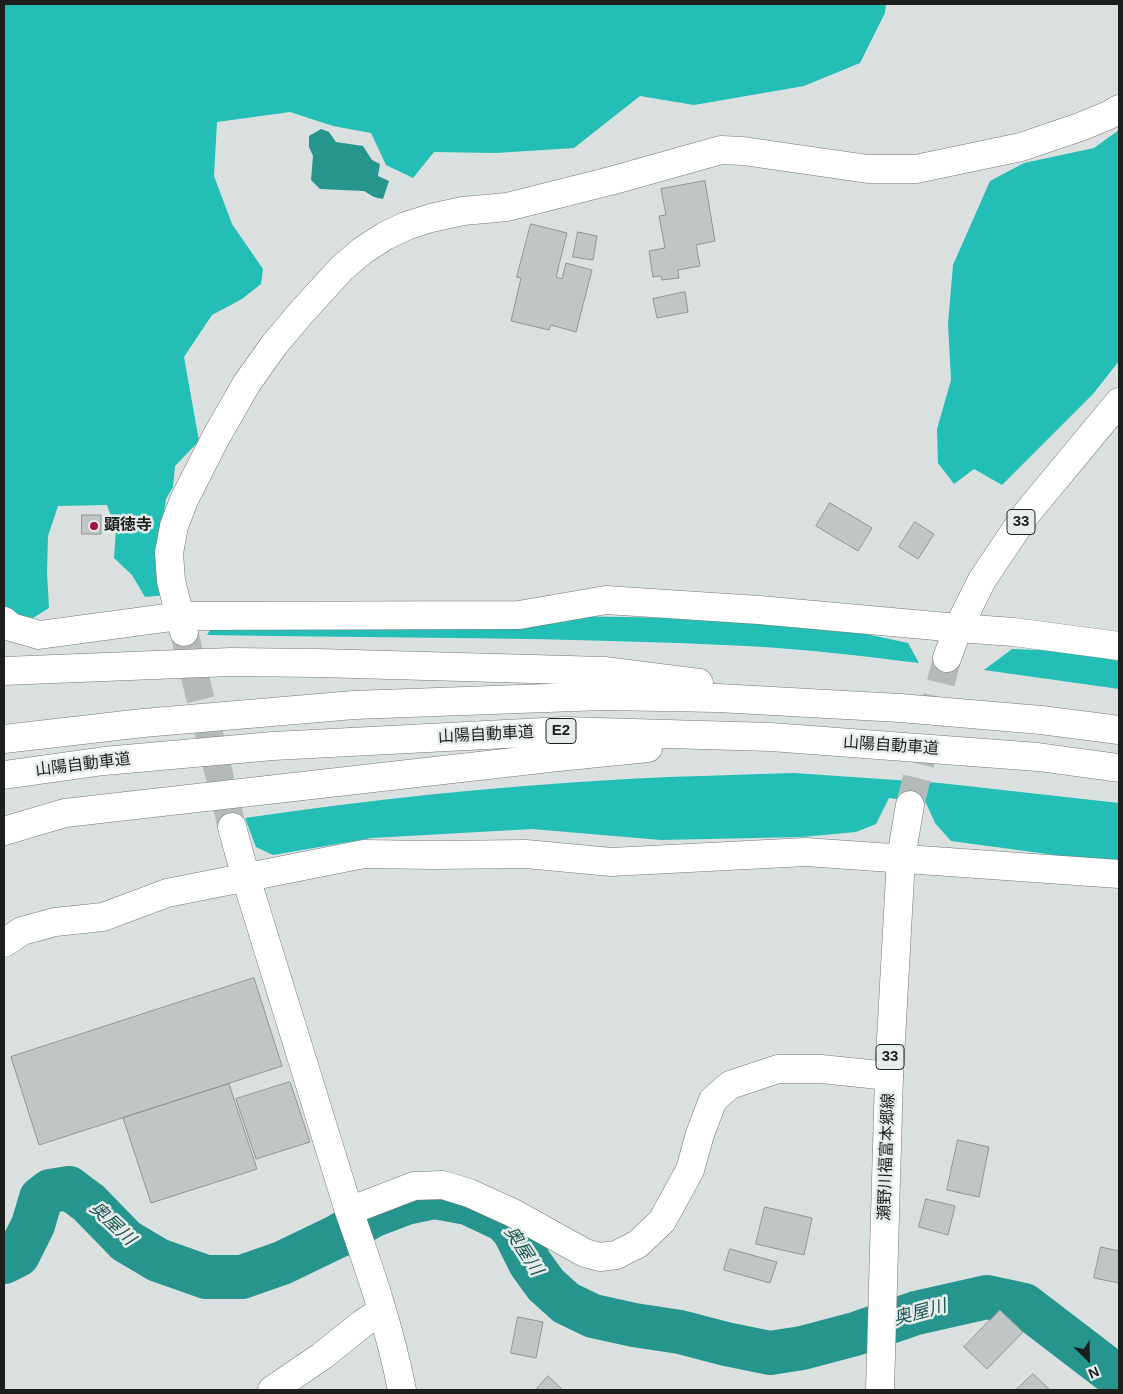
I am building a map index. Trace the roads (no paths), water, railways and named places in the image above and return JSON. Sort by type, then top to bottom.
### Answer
[{"type":"main road","points":[[182,624],[171,581],[169,553],[174,526],[184,500],[216,437],[247,383],[274,345],[300,314],[342,268],[385,236],[430,218],[463,211],[507,207],[721,150],[743,150],[868,169],[916,169],[1021,147],[1080,127],[1119,109]]},
{"type":"main road","name":"33","points":[[947,658],[958,628],[982,580],[1027,513],[1119,402]]},
{"type":"main road","points":[[4,621],[11,627],[39,635],[182,624],[519,615],[606,600],[759,610],[1014,632],[1119,646]]},
{"type":"main road","points":[[4,671],[231,662],[604,671],[694,682],[767,688],[835,704]]},
{"type":"main road","name":"山陽自動車道","points":[[4,739],[354,705],[603,696],[718,698],[900,708],[1032,719],[1119,730]]},
{"type":"main road","name":"山陽自動車道","points":[[4,774],[104,761],[273,746],[564,731],[771,737],[1038,757],[1119,768]]},
{"type":"main road","points":[[4,831],[65,813],[558,757],[771,737]]},
{"type":"main road","name":"瀬野川福富本郷線","points":[[880,1390],[890,1076],[901,858],[910,805]]},
{"type":"main road","points":[[232,827],[246,878],[396,1360],[402,1390]]},
{"type":"main road","points":[[4,943],[22,931],[55,922],[103,917],[167,893],[364,854],[526,854],[611,862],[806,852],[1119,874]]},
{"type":"main road","points":[[353,1221],[414,1186],[443,1185],[469,1193],[513,1213],[585,1253],[600,1258],[616,1255],[638,1244],[662,1221],[690,1170],[700,1134],[713,1100],[730,1085],[778,1069],[821,1069],[890,1076]]},
{"type":"main road","points":[[272,1390],[322,1356],[381,1311]]},
{"type":"waterway","name":"奥屋川","points":[[4,1262],[18,1255],[33,1225],[41,1198],[50,1191],[69,1188],[89,1203],[126,1241],[158,1260],[206,1277],[242,1277],[282,1263],[338,1236],[372,1216],[406,1203],[435,1197],[468,1203],[504,1220],[514,1231],[530,1263],[546,1285],[566,1303],[593,1316],[680,1332],[770,1353],[802,1348],[855,1334],[916,1313],[987,1297],[1024,1305],[1109,1370],[1119,1374]]},
{"type":"waterway","points":[[1109,1370],[1119,1361]]},
{"type":"tunnel","points":[[184,632],[232,827]]},
{"type":"tunnel","points":[[910,805],[947,658]]},
{"type":"place","name":"顕徳寺","points":[[94,526]]}]
